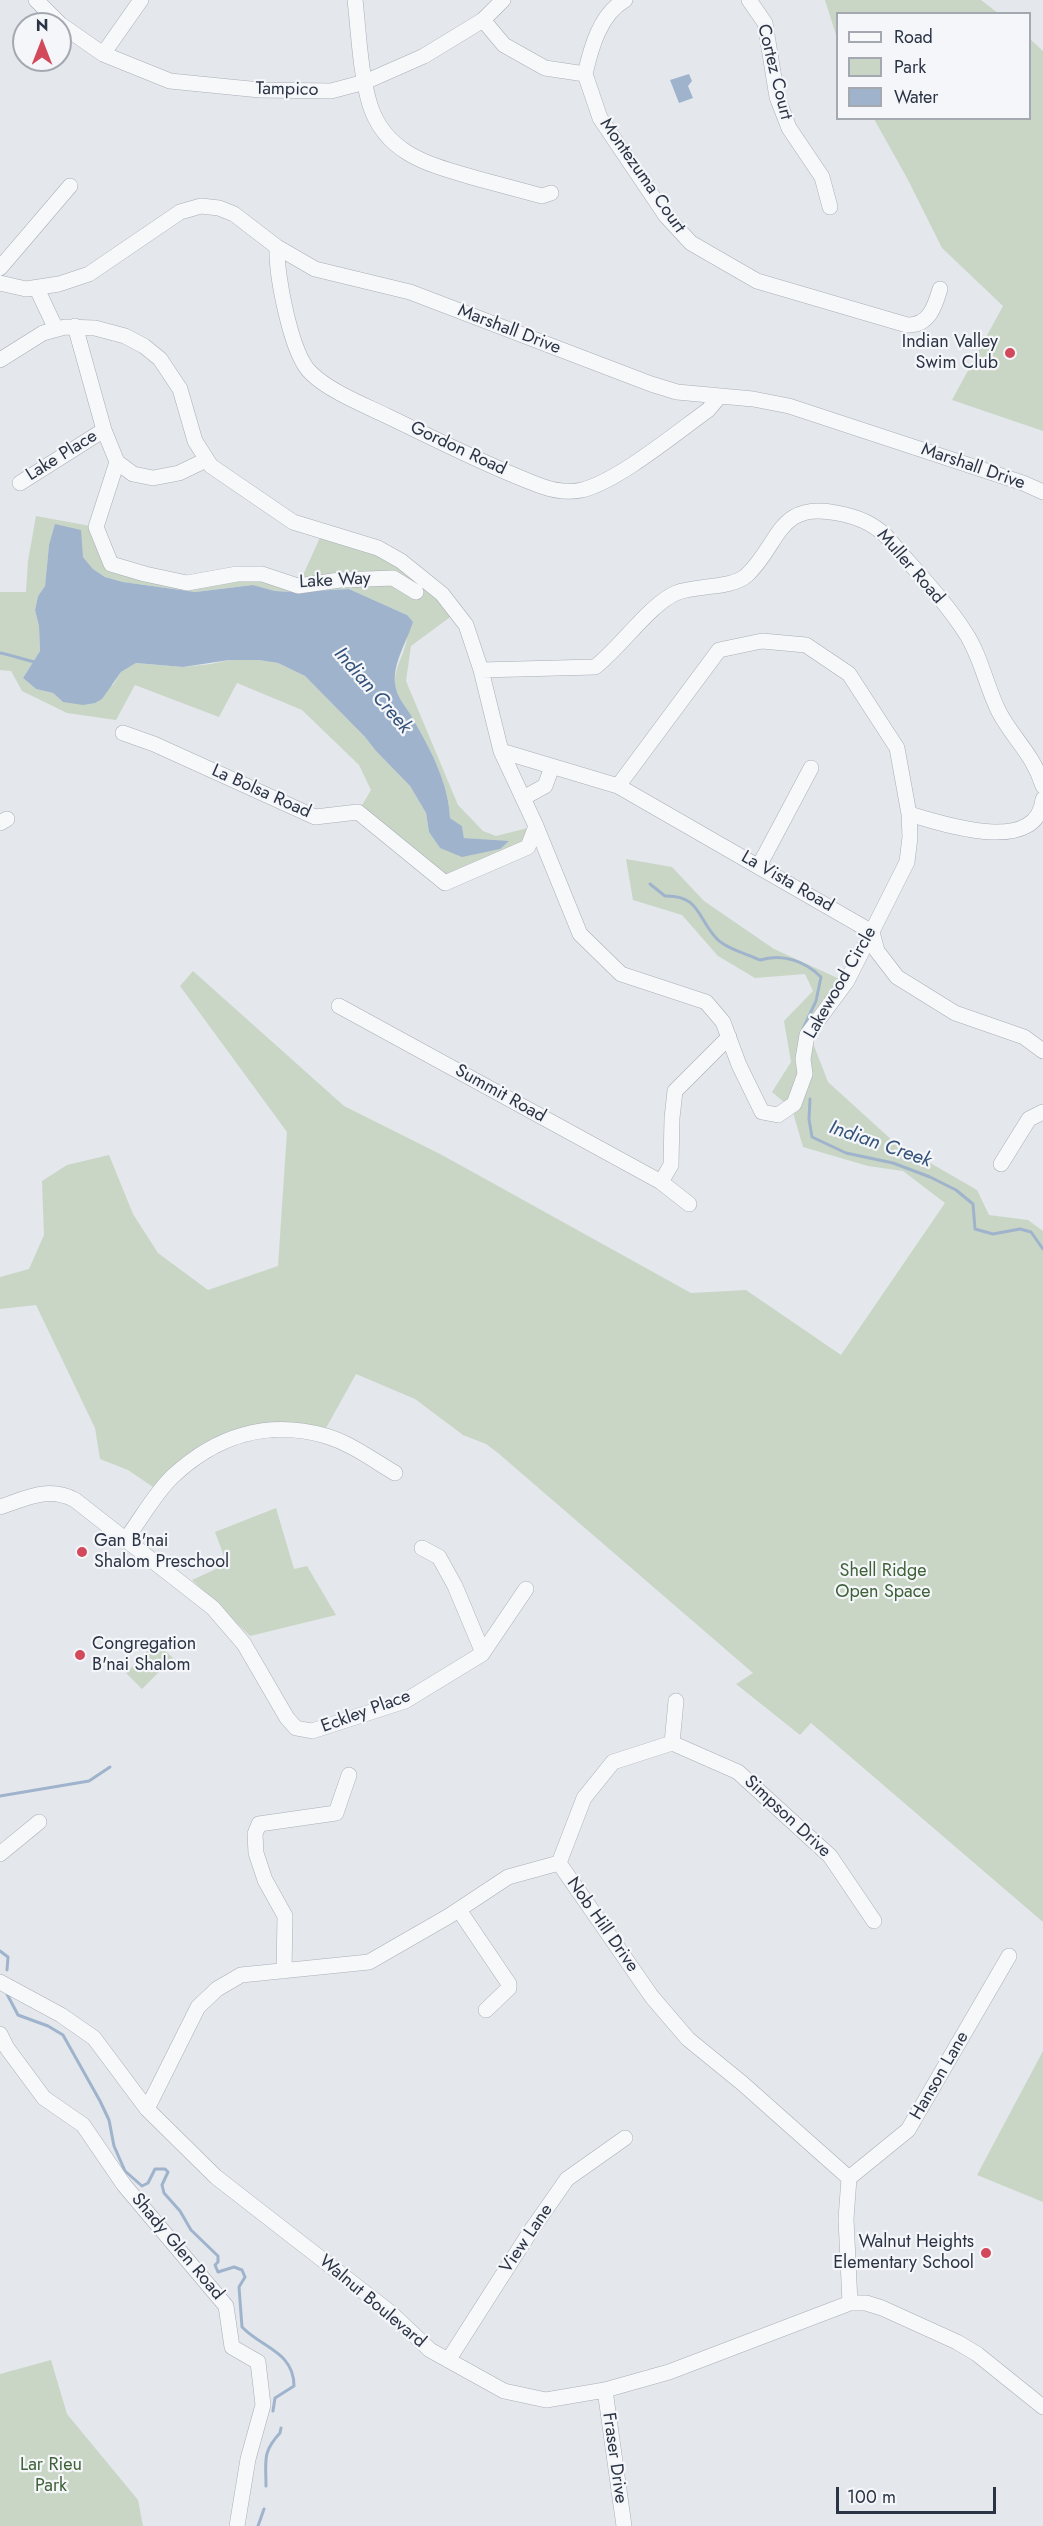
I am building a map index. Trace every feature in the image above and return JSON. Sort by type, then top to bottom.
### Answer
[{"type":"street","name":"Tampico","points":[[36,0],[48,12]]},
{"type":"street","points":[[104,54],[141,0]]},
{"type":"street","points":[[356,0],[365,82],[376,119],[392,141],[412,157],[426,164],[542,196],[551,193]]},
{"type":"street","name":"Tampico","points":[[72,32],[104,54],[170,81],[260,90],[331,91],[365,82],[424,56],[483,20],[503,0]]},
{"type":"street","points":[[483,20],[504,45],[545,68],[585,74],[599,28],[625,0]]},
{"type":"street","name":"Cortez Court","points":[[749,0],[765,23],[777,97],[789,128],[822,177],[830,207]]},
{"type":"street","name":"Montezuma Court","points":[[585,74],[600,118],[666,216],[691,243],[757,281],[907,325],[914,325],[925,320],[934,306],[940,289]]},
{"type":"street","points":[[0,268],[70,186]]},
{"type":"street","name":"Marshall Drive","points":[[0,283],[15,288],[37,289],[59,285],[89,273],[180,212],[201,206],[219,208],[234,214],[277,247],[315,269],[410,292],[677,392],[753,399],[789,406],[1023,483],[1043,492]]},
{"type":"street","name":"Gordon Road","points":[[277,247],[276,261],[290,328],[299,356],[311,374],[363,404],[541,486],[573,491],[597,484],[618,473],[708,410],[719,397]]},
{"type":"street","points":[[37,289],[56,329]]},
{"type":"street","points":[[0,360],[33,338],[56,329],[75,326],[95,328],[125,336],[144,346],[160,359],[180,389],[195,441],[206,460],[178,473],[153,478],[133,474],[117,462],[104,430],[75,326]]},
{"type":"street","name":"Lake Place","points":[[20,483],[104,430]]},
{"type":"street","name":"Lakewood Circle","points":[[206,460],[228,480],[293,522],[378,548],[401,561],[442,594],[466,625],[481,670],[501,751],[536,826],[580,934],[621,975],[706,1002],[723,1022],[762,1112],[778,1115],[794,1104],[805,1074],[803,1059],[807,1035],[847,981],[907,861],[910,837],[909,814],[897,748],[849,674],[806,645],[762,640],[719,650],[618,786]]},
{"type":"street","name":"Lake Way","points":[[117,462],[96,527],[111,564],[187,583],[237,574],[262,574],[298,586],[340,580],[393,578],[416,592]]},
{"type":"street","name":"Muller Road","points":[[481,670],[595,667],[609,657],[662,601],[674,594],[732,582],[747,575],[783,526],[801,513],[825,511],[856,517],[875,526],[886,536],[965,632],[999,711],[1028,752],[1038,770],[1043,786]]},
{"type":"street","name":"La Bolsa Road","points":[[123,734],[154,744],[315,817],[358,812],[445,883],[528,847],[536,826]]},
{"type":"street","name":"La Vista Road","points":[[501,751],[618,786],[872,932]]},
{"type":"street","points":[[523,798],[545,786],[552,767]]},
{"type":"street","points":[[759,866],[811,768]]},
{"type":"street","points":[[909,814],[973,831],[1008,832],[1022,828],[1031,822],[1040,809],[1043,799]]},
{"type":"street","points":[[872,932],[877,951],[897,977],[955,1013],[1024,1037],[1043,1051]]},
{"type":"street","name":"Summit Road","points":[[339,1006],[661,1182],[689,1204]]},
{"type":"street","points":[[661,1182],[671,1165],[675,1091],[729,1036]]},
{"type":"street","points":[[1002,1164],[1029,1119],[1043,1112]]},
{"type":"street","points":[[0,1507],[46,1493],[62,1494],[75,1500],[126,1539],[172,1478],[206,1450],[245,1433],[269,1429],[295,1429],[327,1436],[395,1473]]},
{"type":"street","name":"Eckley Place","points":[[126,1539],[213,1608],[244,1644],[287,1718],[296,1728],[304,1731],[327,1728],[405,1701],[483,1653],[526,1589]]},
{"type":"street","points":[[422,1548],[439,1557],[455,1586],[483,1653]]},
{"type":"street","points":[[559,1863],[584,1798],[613,1762],[672,1743],[676,1701]]},
{"type":"street","name":"Simpson Drive","points":[[672,1743],[738,1772],[830,1856],[874,1921]]},
{"type":"street","points":[[284,1971],[285,1916],[265,1880],[256,1853],[255,1834],[259,1824],[336,1813],[349,1775]]},
{"type":"street","points":[[0,1854],[39,1822]]},
{"type":"street","name":"Nob Hill Drive","points":[[147,2109],[198,2007],[217,1989],[242,1975],[369,1962],[459,1910],[508,1877],[559,1863],[652,1997],[688,2039],[742,2083],[849,2178]]},
{"type":"street","points":[[459,1910],[509,1984],[509,1988],[486,2010]]},
{"type":"street","name":"Hanson Lane","points":[[849,2178],[908,2130],[1009,1956]]},
{"type":"street","name":"Walnut Boulevard","points":[[0,1982],[61,2015],[94,2038],[147,2109],[216,2177],[391,2313],[430,2350],[504,2391],[546,2400],[605,2390],[669,2372],[850,2303],[866,2303],[957,2342],[977,2354],[1043,2407]]},
{"type":"street","name":"Shady Glen Road","points":[[0,2034],[7,2048],[44,2097],[83,2125],[124,2186],[226,2306],[232,2347],[258,2362],[263,2405],[248,2458],[237,2526]]},
{"type":"street","name":"View Lane","points":[[449,2359],[530,2232],[567,2180],[625,2138]]},
{"type":"street","points":[[849,2178],[846,2219],[850,2303]]},
{"type":"street","name":"Fraser Drive","points":[[605,2390],[624,2526]]},
{"type":"green space","points":[[825,0],[981,0],[997,12],[836,12],[836,35]]},
{"type":"green space","points":[[1031,40],[1043,51],[1043,431],[952,400],[1003,306],[942,248],[875,120],[1031,120]]},
{"type":"green space","points":[[36,516],[96,527],[111,564],[187,583],[237,574],[298,586],[323,531],[378,548],[457,612],[411,646],[406,681],[458,805],[483,831],[496,836],[536,826],[528,847],[445,883],[358,812],[371,790],[359,765],[302,710],[237,683],[219,717],[135,685],[116,720],[67,713],[22,691],[11,671],[0,670],[0,592],[26,592],[28,561]],"holes":[[[49,545],[83,557],[93,569],[105,577],[123,582],[195,592],[253,585],[275,591],[293,592],[349,589],[407,615],[407,640],[396,672],[395,688],[432,754],[446,792],[450,818],[462,826],[464,838],[508,842],[440,848],[429,832],[426,813],[410,786],[305,676],[278,663],[259,660],[229,660],[183,667],[136,663],[121,672],[113,685],[63,702],[53,693],[36,689],[23,678],[40,651],[39,626],[35,610],[38,596],[45,586]]]},
{"type":"green space","name":"Shell Ridge Open Space","points":[[626,859],[672,867],[704,901],[774,949],[844,981],[811,1038],[828,1082],[894,1142],[977,1190],[989,1215],[1028,1220],[1043,1231],[1043,1922],[811,1723],[800,1735],[736,1684],[753,1673],[498,1453],[486,1444],[463,1435],[415,1399],[356,1374],[326,1428],[273,1423],[251,1425],[231,1431],[192,1452],[153,1487],[128,1470],[100,1459],[95,1428],[36,1305],[0,1309],[0,1277],[29,1269],[44,1235],[42,1181],[67,1165],[109,1155],[133,1214],[158,1253],[208,1290],[278,1266],[287,1132],[180,986],[193,971],[344,1106],[442,1155],[691,1293],[746,1290],[841,1355],[945,1203],[903,1171],[868,1166],[803,1147],[792,1109],[772,1092],[791,1062],[784,1021],[813,991],[805,974],[755,978],[718,956],[682,915],[633,900]]},
{"type":"green space","points":[[276,1508],[294,1569],[307,1566],[336,1615],[250,1636],[192,1580],[227,1564],[215,1532]]},
{"type":"green space","points":[[156,1642],[173,1658],[142,1689],[126,1673]]},
{"type":"green space","points":[[1043,2051],[1043,2202],[977,2175]]},
{"type":"green space","name":"Lar Rieu Park","points":[[51,2360],[67,2414],[138,2500],[143,2526],[0,2526],[0,2374]]},
{"type":"water","points":[[689,74],[692,81],[688,86],[693,98],[679,103],[670,80]]},
{"type":"water","points":[[55,524],[81,530],[83,557],[93,569],[105,577],[123,582],[195,592],[253,585],[275,591],[293,592],[349,589],[407,615],[413,622],[396,668],[396,688],[426,742],[442,779],[450,818],[462,826],[464,838],[509,841],[500,849],[462,857],[440,848],[429,832],[426,813],[410,786],[305,676],[278,663],[259,660],[229,660],[183,667],[136,663],[121,672],[102,699],[83,705],[63,702],[53,693],[36,689],[23,678],[40,651],[39,626],[35,610],[38,596],[45,586],[49,545]]},
{"type":"waterway","name":"Indian Creek","points":[[0,653],[36,662]]},
{"type":"waterway","name":"Indian Creek","points":[[650,884],[665,896],[685,899],[692,904],[710,931],[726,946],[760,960],[777,957],[793,960],[815,971],[821,977],[816,1001],[803,1029]]},
{"type":"waterway","name":"Indian Creek","points":[[810,1099],[809,1119],[812,1137],[846,1153],[893,1163],[930,1177],[956,1190],[973,1204],[975,1229],[993,1234],[1020,1229],[1031,1232],[1043,1249]]},
{"type":"waterway","points":[[0,1796],[89,1781],[110,1767]]},
{"type":"waterway","points":[[0,1951],[8,1957],[7,1970]]},
{"type":"waterway","points":[[7,1994],[18,2015],[48,2026],[63,2035],[109,2120],[114,2146],[125,2171],[142,2186],[148,2183],[155,2169],[165,2169],[168,2172],[162,2185],[164,2193],[180,2211],[191,2230],[218,2256],[218,2262],[215,2265],[218,2272],[234,2267],[242,2270],[245,2277],[239,2287],[242,2327],[283,2358],[293,2375],[294,2386],[275,2398],[273,2411]]},
{"type":"waterway","points":[[266,2486],[268,2452],[281,2428]]},
{"type":"waterway","points":[[258,2526],[264,2509]]},
{"type":"place","name":"Indian Valley Swim Club","points":[[1010,353]]},
{"type":"place","name":"Gan B'nai Shalom Preschool","points":[[82,1552]]},
{"type":"place","name":"Congregation B'nai Shalom","points":[[80,1655]]},
{"type":"place","name":"Walnut Heights Elementary School","points":[[986,2253]]}]
